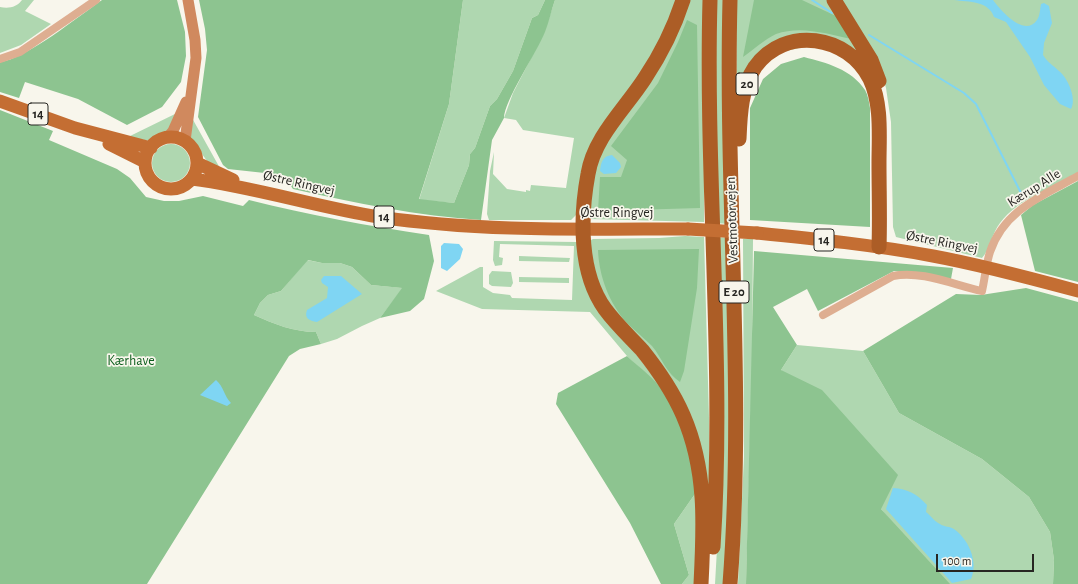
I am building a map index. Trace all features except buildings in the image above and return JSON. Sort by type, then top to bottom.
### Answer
[{"type":"highway","points":[[683,0],[672,30],[658,57],[645,78],[604,135],[592,157],[586,187],[583,229],[587,266],[597,295],[614,320],[659,372],[680,408],[692,440],[702,492],[704,521],[701,584]]},
{"type":"highway","name":"Vestmotorvejen","points":[[710,0],[709,139],[717,428],[714,523],[710,584]]},
{"type":"highway","name":"Vestmotorvejen","points":[[730,0],[729,85],[735,314],[736,476],[730,584]]},
{"type":"highway","points":[[834,0],[871,60],[883,94],[886,117],[884,248]]},
{"type":"highway","name":"20","points":[[735,314],[740,123],[743,98],[748,81],[755,68],[767,54],[782,45],[802,40],[815,39],[837,46],[854,57],[870,80],[876,97],[879,123],[884,248]]},
{"type":"main road","name":"14","points":[[0,101],[75,128],[151,148]]},
{"type":"main road","name":"14","points":[[75,128],[145,162]]},
{"type":"main road","points":[[168,137],[186,141],[194,151],[197,163],[192,178],[180,187],[171,189],[161,187],[154,182],[148,174],[145,162],[151,148],[160,140],[168,137]]},
{"type":"main road","name":"Østre Ringvej","points":[[197,163],[248,187]]},
{"type":"main road","name":"Østre Ringvej","points":[[192,178],[248,187],[312,204],[386,218],[476,228],[688,229],[757,233],[884,248],[987,267],[1078,291]]},
{"type":"street","points":[[0,59],[20,52],[96,0]]},
{"type":"street","points":[[186,141],[191,88],[194,75],[195,40],[188,0]]},
{"type":"street","points":[[168,137],[173,131],[191,88]]},
{"type":"street","name":"Kærup Alle","points":[[987,267],[993,243],[998,233],[1012,216],[1030,202],[1078,176]]},
{"type":"street","name":"Østre Ringvej","points":[[823,315],[893,276],[903,274],[915,275],[982,291],[987,267]]},
{"type":"green space","points":[[22,0],[34,0],[25,11],[51,24],[21,45],[0,53],[0,7],[12,7]]},
{"type":"green space","points":[[102,0],[177,0],[185,32],[186,56],[181,82],[162,107],[127,125],[78,99],[25,82],[19,98],[0,92],[0,62],[11,59],[38,45]]},
{"type":"green space","points":[[199,0],[463,0],[449,104],[419,199],[454,203],[469,165],[470,154],[475,148],[490,106],[497,99],[513,71],[532,18],[538,15],[545,0],[555,0],[541,41],[509,100],[504,118],[492,140],[481,220],[410,212],[340,199],[293,189],[283,175],[228,169],[223,165],[198,117],[207,50],[205,29]]},
{"type":"green space","points":[[463,0],[545,0],[538,15],[532,18],[513,71],[497,99],[490,106],[475,148],[470,154],[469,165],[454,203],[419,200],[449,104]]},
{"type":"green space","points":[[555,0],[678,0],[660,44],[618,109],[578,213],[571,220],[489,220],[487,214],[490,171],[494,152],[493,174],[507,189],[526,192],[526,190],[530,191],[531,185],[566,188],[574,138],[523,130],[516,120],[504,118],[513,93],[544,33]]},
{"type":"green space","points":[[687,0],[704,0],[704,222],[589,219],[594,163]]},
{"type":"green space","points":[[714,0],[725,0],[728,224],[716,223]]},
{"type":"green space","points":[[736,0],[831,0],[875,86],[831,40],[758,58],[737,132]]},
{"type":"green space","points":[[754,0],[802,0],[838,17],[852,39],[814,31],[785,31],[772,36],[743,57]]},
{"type":"green space","points":[[839,0],[1078,0],[1078,175],[1036,195],[1016,207],[997,227],[987,251],[982,258],[896,237],[893,227],[891,122],[886,88],[880,67]]},
{"type":"green space","points":[[687,20],[697,25],[700,208],[598,211],[600,177],[621,177],[627,160],[611,146],[658,83]]},
{"type":"green space","points":[[804,57],[830,65],[846,72],[859,83],[867,94],[870,108],[870,227],[750,220],[750,108],[763,79],[781,64]]},
{"type":"green space","name":"Kærhave","points":[[0,110],[53,131],[49,140],[117,169],[130,178],[146,197],[164,201],[179,201],[203,196],[243,206],[249,200],[339,220],[429,235],[434,261],[424,299],[410,311],[380,318],[402,288],[371,285],[352,267],[340,263],[322,263],[308,260],[281,291],[268,295],[260,303],[254,315],[284,327],[300,331],[316,332],[321,344],[300,349],[289,356],[147,584],[0,584]]},
{"type":"green space","points":[[177,113],[167,133],[150,141],[128,137]]},
{"type":"green space","points":[[192,118],[221,170],[210,165],[189,136]]},
{"type":"green space","points":[[167,144],[175,144],[185,149],[189,156],[189,170],[185,177],[175,182],[167,182],[157,177],[155,174],[152,167],[152,159],[157,149],[160,147]]},
{"type":"green space","points":[[1078,181],[1078,282],[1035,271],[1021,215],[1033,205]]},
{"type":"green space","points":[[685,236],[704,237],[709,418],[709,510],[694,435],[600,296],[589,241],[593,239]]},
{"type":"green space","points":[[716,237],[728,238],[732,372],[727,584],[715,584],[718,531]]},
{"type":"green space","points":[[743,239],[753,239],[752,369],[746,584],[738,584],[744,457]]},
{"type":"green space","points":[[494,241],[577,242],[633,350],[664,391],[627,356],[590,312],[482,309],[436,291],[480,267],[483,267],[483,287],[493,293],[510,295],[512,298],[572,300],[574,246],[500,244],[499,257],[503,258],[502,265],[495,266],[493,260]]},
{"type":"green space","points":[[699,249],[697,288],[684,371],[680,382],[671,374],[652,346],[627,323],[615,307],[606,289],[600,270],[598,250]]},
{"type":"green space","points":[[754,251],[953,268],[951,279],[894,271],[818,311],[807,289],[773,307],[797,345],[781,370],[822,390],[898,475],[881,509],[950,584],[746,584]]},
{"type":"green space","points":[[519,256],[570,258],[569,262],[519,261]]},
{"type":"green space","points":[[307,260],[322,263],[340,263],[352,267],[371,285],[403,288],[380,318],[337,339],[321,344],[316,332],[300,331],[284,327],[254,315],[260,303],[268,295],[281,291]]},
{"type":"green space","points":[[492,271],[511,272],[513,283],[511,287],[492,286],[489,284],[489,275]]},
{"type":"green space","points":[[519,277],[569,278],[569,283],[519,282]]},
{"type":"green space","points":[[1026,288],[1078,302],[1078,584],[1053,584],[1054,560],[1050,532],[1029,497],[982,459],[899,413],[863,351],[956,294],[981,295]]},
{"type":"green space","points":[[797,345],[863,351],[899,413],[982,459],[1029,497],[1050,532],[1054,560],[1053,584],[942,584],[881,509],[781,370]]},
{"type":"green space","points":[[627,356],[652,378],[664,392],[677,415],[690,452],[697,491],[674,524],[689,575],[682,584],[661,584],[630,523],[556,404],[558,393]]},
{"type":"green space","points":[[697,491],[696,584],[682,584],[689,575],[674,524]]},
{"type":"water","points":[[954,0],[993,0],[1007,16],[1026,26],[1032,25],[1037,20],[1041,4],[1044,3],[1049,6],[1052,23],[1044,43],[1043,55],[1066,78],[1071,89],[1073,100],[1071,109],[1060,104],[1044,85],[1030,57],[1006,22],[994,17],[988,8],[983,5]]},
{"type":"water","points":[[612,155],[620,163],[621,167],[616,173],[604,174],[600,171],[604,158]]},
{"type":"water","points":[[444,243],[459,244],[463,249],[460,259],[447,271],[441,268],[441,246]]},
{"type":"water","points":[[324,276],[341,276],[362,294],[317,322],[314,322],[308,319],[306,313],[307,310],[327,298],[328,287],[322,283],[321,280]]},
{"type":"water","points":[[216,380],[231,403],[227,406],[200,395]]},
{"type":"water","points":[[893,488],[908,491],[916,495],[927,505],[926,512],[942,525],[952,528],[963,537],[973,558],[974,565],[971,579],[952,583],[886,509]]},
{"type":"waterway","points":[[812,0],[832,13]]},
{"type":"waterway","points":[[869,35],[964,93],[976,104],[1022,195]]}]
